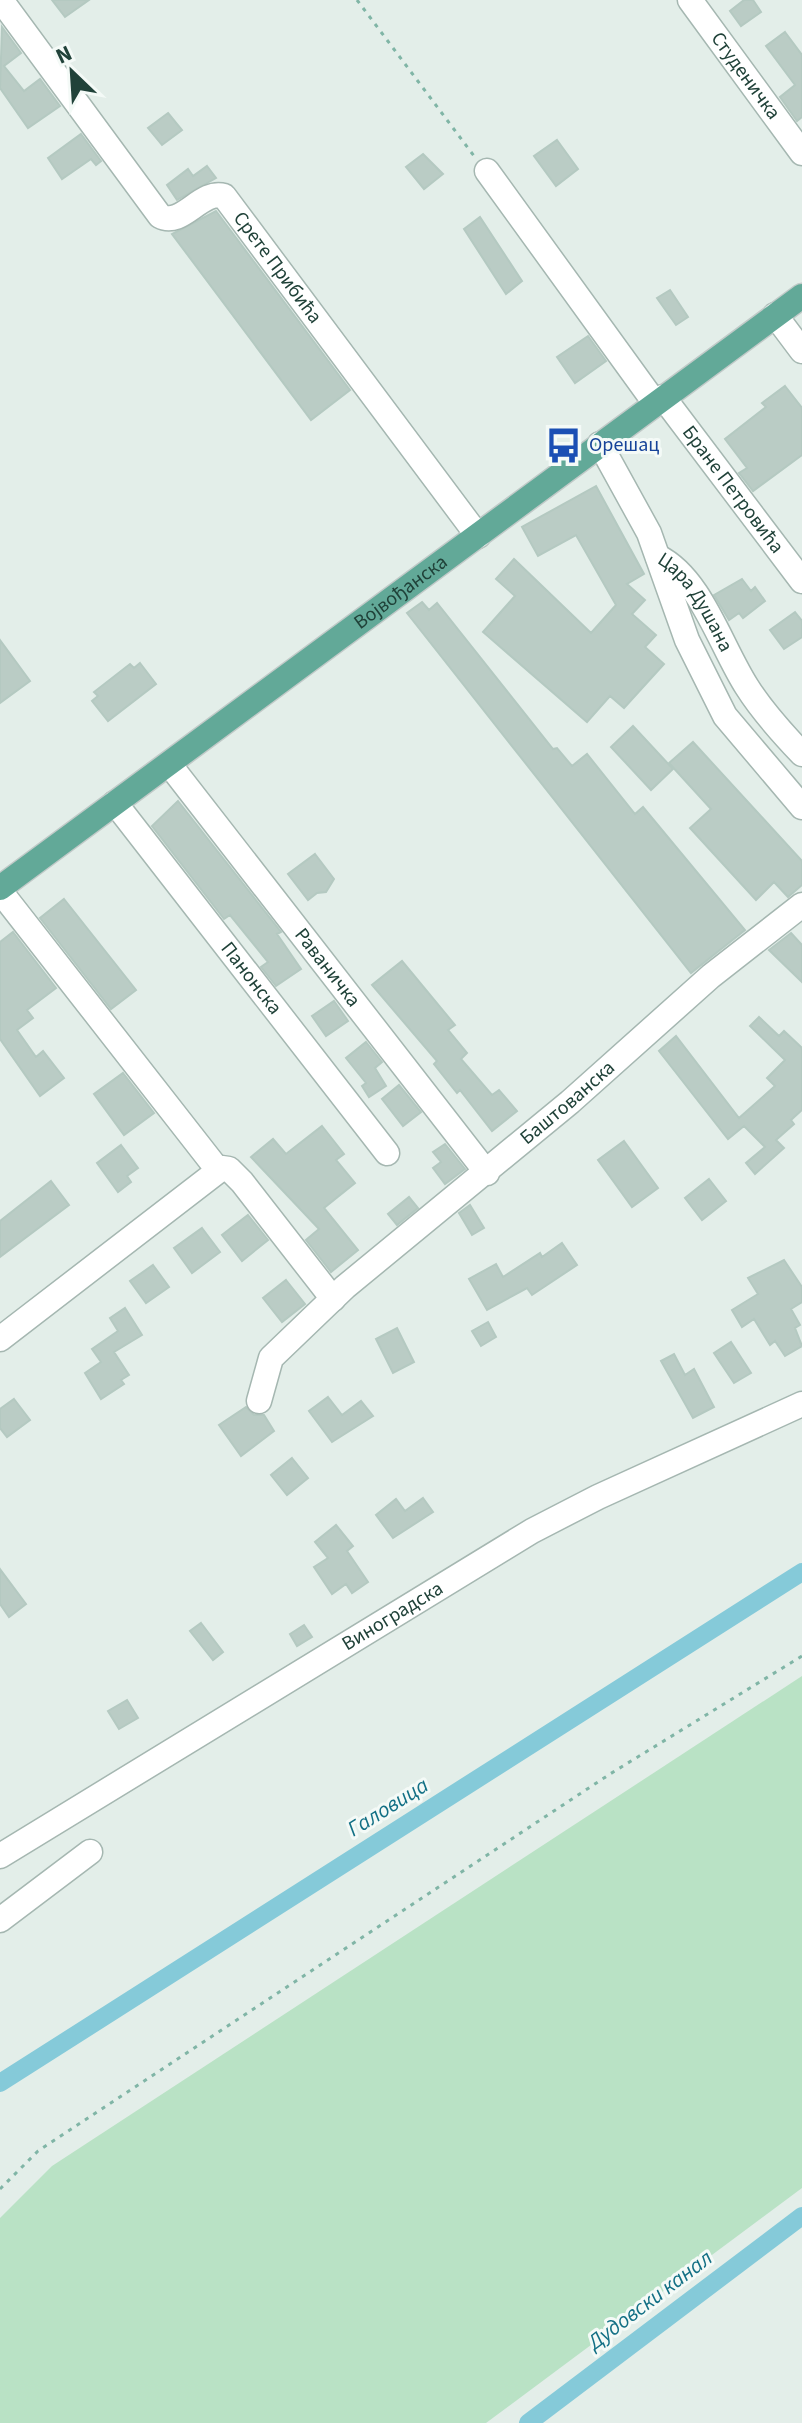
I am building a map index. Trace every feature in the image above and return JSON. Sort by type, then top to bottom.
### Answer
[{"type":"main road","name":"Војвођанска","points":[[0,890],[802,296]]},
{"type":"street","name":"Срете Прибића","points":[[1,0],[160,216],[173,218],[212,195],[224,196],[478,536]]},
{"type":"street","name":"Студеничка","points":[[690,0],[802,153]]},
{"type":"street","name":"Бране Петровића","points":[[487,171],[659,400],[802,581]]},
{"type":"street","points":[[775,315],[802,351]]},
{"type":"street","name":"Цара Душана","points":[[600,444],[635,505],[658,557],[674,565],[689,582],[748,689],[802,754]]},
{"type":"street","points":[[658,557],[687,640],[725,716],[802,807]]},
{"type":"street","name":"Раваничка","points":[[169,764],[487,1173]]},
{"type":"street","name":"Панонска","points":[[115,803],[387,1153]]},
{"type":"street","points":[[0,890],[218,1170],[233,1172],[333,1299]]},
{"type":"street","name":"Баштованска","points":[[259,1401],[271,1358],[333,1299],[487,1173],[711,976],[802,905]]},
{"type":"street","points":[[0,1339],[218,1170]]},
{"type":"street","name":"Виноградска","points":[[0,1856],[521,1537],[598,1497],[802,1404]]},
{"type":"street","points":[[0,1920],[90,1852]]},
{"type":"path","points":[[357,0],[487,171]]},
{"type":"path","points":[[0,2189],[38,2151],[610,1774],[802,1656]]},
{"type":"green space","points":[[802,1676],[802,2188],[486,2423],[0,2423],[0,2218],[52,2166]]},
{"type":"building","points":[[52,0],[89,0],[65,17]]},
{"type":"building","points":[[744,0],[753,0],[761,12],[741,26],[730,11]]},
{"type":"building","points":[[2,27],[21,53],[4,66],[24,91],[40,79],[60,106],[28,128],[0,88]]},
{"type":"building","points":[[785,32],[802,55],[802,117],[797,121],[780,97],[795,85],[766,46]]},
{"type":"building","points":[[168,113],[182,130],[162,145],[148,128]]},
{"type":"building","points":[[81,134],[101,161],[96,165],[91,159],[62,179],[48,158]]},
{"type":"building","points":[[557,140],[578,169],[556,186],[534,156]]},
{"type":"building","points":[[423,154],[443,174],[424,189],[406,167]]},
{"type":"building","points":[[207,166],[216,178],[177,200],[167,185],[188,169],[193,176]]},
{"type":"building","points":[[216,211],[350,390],[311,420],[172,234]]},
{"type":"building","points":[[480,217],[522,281],[506,294],[464,229]]},
{"type":"building","points":[[670,290],[688,317],[676,325],[657,298]]},
{"type":"building","points":[[588,336],[606,361],[575,383],[557,357]]},
{"type":"building","points":[[785,386],[802,408],[802,455],[753,491],[739,473],[747,468],[725,439],[766,407],[762,403]]},
{"type":"building","points":[[596,486],[644,574],[627,584],[645,600],[632,614],[656,635],[645,647],[664,664],[624,708],[610,696],[587,722],[483,632],[515,596],[496,579],[514,559],[591,633],[616,605],[576,535],[538,556],[522,527]]},
{"type":"building","points":[[742,579],[751,591],[755,587],[765,601],[743,618],[739,613],[729,620],[714,595]]},
{"type":"building","points":[[422,602],[429,610],[437,603],[553,749],[557,748],[572,766],[587,754],[635,814],[643,807],[745,930],[691,973],[407,613]]},
{"type":"building","points":[[795,612],[802,621],[802,637],[784,649],[770,630]]},
{"type":"building","points":[[0,640],[30,681],[0,703]]},
{"type":"building","points":[[140,663],[156,684],[108,721],[92,701],[98,696],[94,692],[130,664],[134,668]]},
{"type":"building","points":[[633,726],[673,769],[651,790],[611,747]]},
{"type":"building","points":[[693,742],[802,861],[802,885],[788,897],[774,882],[756,900],[690,828],[711,809],[669,763]]},
{"type":"building","points":[[178,801],[281,932],[277,934],[301,969],[276,986],[261,967],[268,962],[230,915],[224,919],[152,826]]},
{"type":"building","points":[[315,854],[334,879],[326,892],[317,893],[308,900],[288,874]]},
{"type":"building","points":[[64,899],[136,990],[111,1009],[40,918]]},
{"type":"building","points":[[13,932],[56,988],[27,1010],[33,1018],[17,1030],[36,1057],[43,1051],[64,1078],[40,1096],[0,1039],[0,942]]},
{"type":"building","points":[[791,933],[802,945],[802,982],[769,950]]},
{"type":"building","points":[[402,961],[455,1025],[448,1030],[467,1053],[461,1059],[492,1095],[499,1090],[517,1111],[492,1131],[460,1090],[457,1093],[434,1064],[437,1061],[372,985]]},
{"type":"building","points":[[334,1001],[348,1021],[326,1036],[312,1016]]},
{"type":"building","points":[[759,1017],[779,1036],[784,1031],[802,1048],[802,1110],[791,1120],[794,1124],[776,1140],[784,1148],[755,1174],[746,1163],[765,1147],[744,1126],[728,1139],[659,1051],[676,1036],[739,1118],[775,1086],[767,1078],[785,1060],[750,1026]]},
{"type":"building","points":[[366,1042],[382,1062],[375,1068],[386,1086],[369,1097],[362,1086],[366,1083],[346,1058]]},
{"type":"building","points":[[123,1073],[154,1113],[124,1135],[94,1094]]},
{"type":"building","points":[[399,1085],[421,1112],[403,1126],[382,1099]]},
{"type":"building","points":[[322,1126],[344,1154],[336,1160],[355,1183],[324,1208],[358,1250],[331,1272],[306,1240],[319,1229],[251,1157],[273,1139],[286,1154]]},
{"type":"building","points":[[624,1141],[658,1188],[632,1207],[598,1160]]},
{"type":"building","points":[[445,1144],[465,1169],[445,1184],[433,1168],[441,1162],[433,1152]]},
{"type":"building","points":[[121,1145],[138,1168],[127,1176],[131,1182],[118,1192],[97,1163]]},
{"type":"building","points":[[709,1179],[726,1201],[702,1220],[685,1198]]},
{"type":"building","points":[[51,1181],[69,1205],[0,1257],[0,1221]]},
{"type":"building","points":[[409,1197],[418,1208],[397,1225],[388,1214]]},
{"type":"building","points":[[470,1205],[484,1228],[472,1235],[459,1213]]},
{"type":"building","points":[[248,1215],[268,1240],[242,1261],[222,1235]]},
{"type":"building","points":[[202,1228],[220,1252],[192,1273],[174,1248]]},
{"type":"building","points":[[562,1243],[577,1265],[532,1295],[527,1288],[487,1310],[469,1279],[496,1264],[503,1277]]},
{"type":"building","points":[[784,1260],[802,1287],[802,1302],[791,1309],[800,1325],[795,1328],[802,1346],[785,1356],[775,1341],[770,1345],[754,1319],[742,1327],[732,1310],[758,1294],[748,1278]]},
{"type":"building","points":[[153,1265],[169,1287],[146,1303],[130,1281]]},
{"type":"building","points":[[286,1280],[305,1304],[282,1322],[263,1298]]},
{"type":"building","points":[[125,1308],[142,1335],[114,1352],[129,1375],[121,1380],[124,1384],[101,1399],[85,1373],[101,1362],[92,1349],[118,1331],[110,1318]]},
{"type":"building","points":[[488,1322],[496,1337],[481,1346],[472,1331]]},
{"type":"building","points":[[397,1328],[414,1362],[393,1373],[376,1339]]},
{"type":"building","points":[[731,1342],[751,1373],[734,1383],[714,1353]]},
{"type":"building","points":[[674,1354],[685,1375],[694,1369],[714,1407],[693,1418],[661,1361]]},
{"type":"building","points":[[328,1397],[342,1415],[361,1401],[373,1416],[332,1442],[309,1411]]},
{"type":"building","points":[[14,1399],[30,1420],[7,1437],[0,1428],[0,1409]]},
{"type":"building","points":[[246,1407],[254,1415],[264,1415],[274,1431],[241,1456],[219,1425]]},
{"type":"building","points":[[292,1458],[308,1478],[287,1495],[271,1475]]},
{"type":"building","points":[[423,1498],[433,1512],[393,1538],[376,1515],[396,1499],[405,1511]]},
{"type":"building","points":[[336,1525],[353,1546],[347,1551],[368,1582],[352,1593],[346,1584],[332,1594],[314,1567],[328,1558],[315,1542]]},
{"type":"building","points":[[0,1569],[26,1604],[9,1617],[0,1604]]},
{"type":"building","points":[[201,1623],[223,1652],[213,1660],[190,1631]]},
{"type":"building","points":[[304,1625],[312,1637],[297,1646],[290,1634]]},
{"type":"building","points":[[127,1700],[138,1718],[119,1729],[108,1711]]},
{"type":"waterway","name":"Галовица","points":[[0,2083],[802,1572]]},
{"type":"waterway","name":"Дудовски канал","points":[[528,2423],[802,2216]]},
{"type":"place","name":"Орешац","points":[[563,445]]}]
